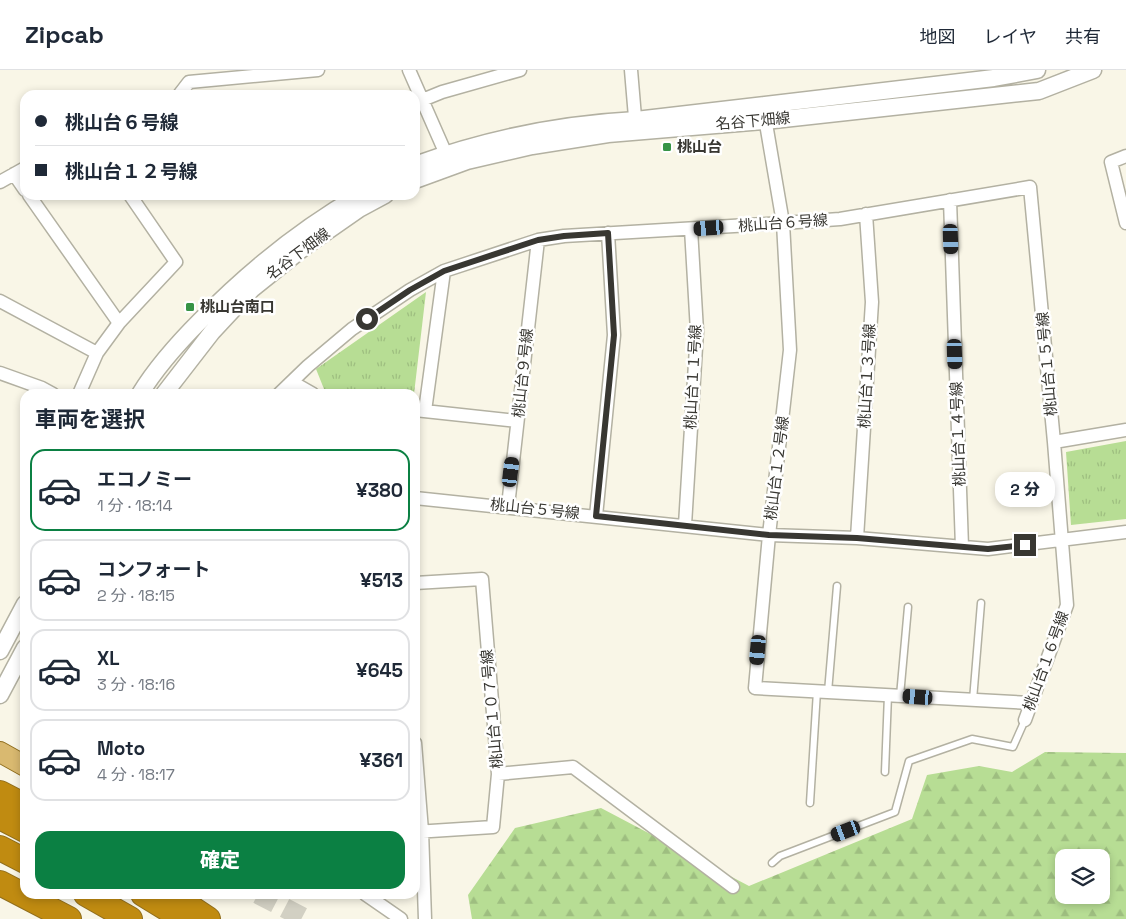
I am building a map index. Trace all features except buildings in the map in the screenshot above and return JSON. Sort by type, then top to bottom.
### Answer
[{"type":"highway","points":[[0,793],[20,803]]},
{"type":"highway","points":[[0,817],[20,827]]},
{"type":"highway","points":[[0,848],[20,858]]},
{"type":"highway","points":[[0,882],[20,893]]},
{"type":"highway","points":[[32,899],[69,919]]},
{"type":"highway","points":[[95,899],[130,919]]},
{"type":"highway","points":[[151,899],[184,919]]},
{"type":"highway","points":[[178,899],[208,919]]},
{"type":"main road","points":[[0,752],[20,763]]},
{"type":"street","points":[[183,90],[189,82],[318,70]]},
{"type":"street","points":[[409,70],[415,90]]},
{"type":"street","points":[[420,101],[442,92],[520,70]]},
{"type":"street","points":[[631,70],[636,126]]},
{"type":"street","name":"名谷下畑線","points":[[764,112],[1037,70]]},
{"type":"street","name":"名谷下畑線","points":[[420,164],[449,160],[533,131],[601,122],[636,126],[764,112],[1039,92],[1093,70]]},
{"type":"street","points":[[420,106],[449,160]]},
{"type":"street","name":"桃山台１２号線","points":[[764,112],[783,223],[790,350],[769,535],[857,538],[988,549],[1126,532]]},
{"type":"street","points":[[1126,156],[1111,162],[1126,223]]},
{"type":"street","name":"名谷下畑線","points":[[420,177],[449,160]]},
{"type":"street","points":[[0,182],[20,171]]},
{"type":"street","name":"桃山台６号線","points":[[284,389],[308,366],[352,329],[410,290],[444,271],[538,240],[564,236],[840,219],[1030,187]]},
{"type":"street","name":"桃山台１５号線","points":[[1030,187],[1062,541]]},
{"type":"street","points":[[33,200],[119,323]]},
{"type":"street","points":[[82,389],[97,353],[119,323],[176,262],[133,200]]},
{"type":"street","name":"名谷下畑線","points":[[143,389],[153,372],[187,334],[272,254],[331,211],[351,200]]},
{"type":"street","name":"名谷下畑線","points":[[168,389],[212,332],[252,289],[303,248],[359,209],[376,200]]},
{"type":"street","name":"桃山台１４号線","points":[[950,200],[962,547]]},
{"type":"street","name":"桃山台１３号線","points":[[857,538],[872,302],[866,214]]},
{"type":"street","name":"桃山台１１号線","points":[[685,526],[697,331],[691,229]]},
{"type":"street","points":[[596,516],[614,335],[608,233]]},
{"type":"street","name":"桃山台９号線","points":[[508,506],[538,240]]},
{"type":"street","points":[[444,271],[420,410],[517,421]]},
{"type":"street","points":[[0,301],[97,353]]},
{"type":"street","points":[[0,373],[44,389]]},
{"type":"street","points":[[292,382],[304,389]]},
{"type":"street","points":[[1054,442],[1126,430]]},
{"type":"street","name":"桃山台５号線","points":[[420,498],[508,506],[769,535]]},
{"type":"street","points":[[769,535],[755,688],[1031,703]]},
{"type":"street","name":"桃山台１６号線","points":[[1025,720],[1066,605],[1062,541]]},
{"type":"street","name":"桃山台１０７号線","points":[[420,583],[482,579],[498,774],[493,827],[420,831]]},
{"type":"street","points":[[0,651],[20,613]]},
{"type":"street","points":[[0,696],[20,658]]},
{"type":"street","points":[[498,774],[573,766],[733,886]]},
{"type":"street","points":[[420,856],[425,919]]},
{"type":"street","points":[[372,899],[401,919]]},
{"type":"lane","points":[[810,803],[822,692],[837,586]]},
{"type":"lane","points":[[973,700],[981,603]]},
{"type":"lane","points":[[885,772],[894,696],[908,607]]},
{"type":"lane","points":[[772,863],[780,856],[895,812],[909,761],[972,739],[1013,747],[1025,720]]},
{"type":"green space","points":[[426,292],[415,389],[324,389],[316,369]]},
{"type":"green space","points":[[1126,441],[1126,519],[1071,525],[1066,452]]},
{"type":"green space","points":[[1045,752],[1126,753],[1126,919],[472,919],[468,895],[515,828],[601,808],[749,886],[912,819],[927,775],[979,766],[1012,772]]},
{"type":"tunnel","points":[[268,899],[306,919]]},
{"type":"place","name":"桃山台","points":[[667,147]]},
{"type":"place","name":"桃山台南口","points":[[190,307]]},
{"type":"route","points":[[367,319],[410,290],[444,271],[538,240],[608,233],[614,335],[596,516],[769,535],[857,538],[988,549],[1025,545]]}]
